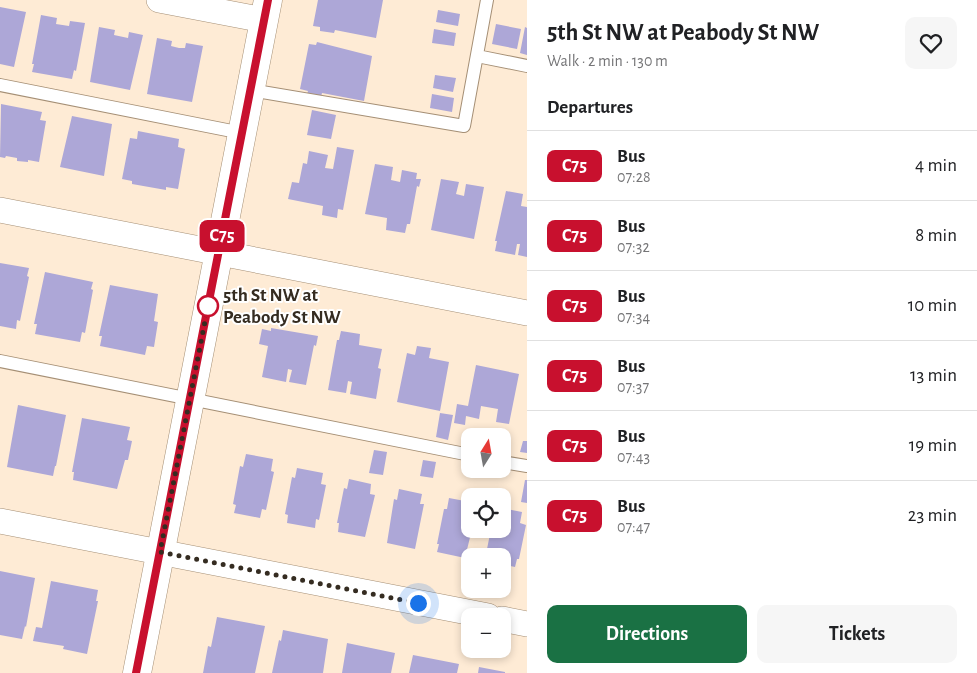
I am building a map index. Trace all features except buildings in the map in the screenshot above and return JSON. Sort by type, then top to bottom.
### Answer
[{"type":"street","points":[[136,673],[266,10],[159,0]]},
{"type":"street","points":[[0,210],[527,312]]},
{"type":"street","points":[[0,522],[461,611]]},
{"type":"street","points":[[511,621],[527,624]]},
{"type":"lane","points":[[250,90],[464,126],[487,0]]},
{"type":"lane","points":[[477,56],[527,66]]},
{"type":"lane","points":[[0,85],[242,134]]},
{"type":"lane","points":[[0,361],[461,453]]},
{"type":"lane","points":[[511,463],[527,466]]},
{"type":"bus line","name":"C75","points":[[136,673],[268,0]]},
{"type":"place","name":"5th St NW at Peabody St NW","points":[[208,306]]},
{"type":"route","points":[[208,306],[160,552],[418,603]]}]
